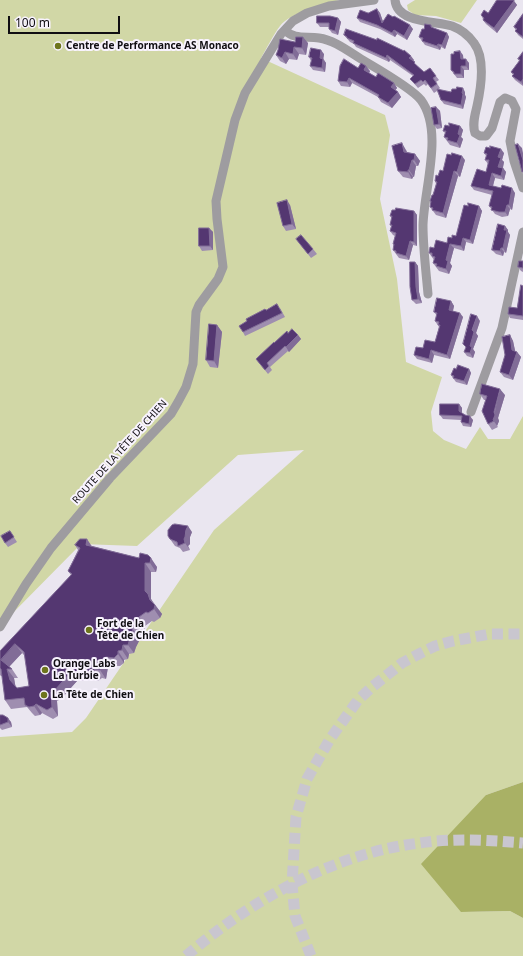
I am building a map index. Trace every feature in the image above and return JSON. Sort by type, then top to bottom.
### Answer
[{"type":"street","name":"ROUTE DE LA TÊTE DE CHIEN","points":[[0,627],[26,584],[51,548],[110,478],[171,414],[186,387],[193,364],[196,312],[199,305],[218,279],[223,267],[216,201],[235,120],[244,94],[285,30],[293,21],[307,13],[329,6],[357,1],[374,0]]},
{"type":"street","points":[[395,0],[396,6],[403,15],[453,26],[465,34],[474,43],[479,54],[481,74],[480,94],[473,127],[475,133],[480,136],[486,136],[492,128],[500,102],[505,98],[512,101],[516,109],[510,141],[514,161],[523,188]]},
{"type":"street","points":[[285,30],[289,35],[318,38],[333,42],[403,86],[420,99],[428,112],[432,139],[432,159],[425,201],[423,226],[428,294]]},
{"type":"street","points":[[471,412],[502,328],[523,232]]},
{"type":"green space","points":[[0,0],[340,0],[299,13],[285,21],[275,33],[261,58],[385,115],[390,135],[380,199],[397,279],[406,362],[442,377],[431,412],[433,431],[444,440],[466,449],[480,427],[488,439],[510,439],[523,416],[523,782],[486,795],[461,912],[510,911],[523,918],[523,956],[0,956],[0,737],[72,732],[86,718],[214,530],[304,450],[238,455],[137,546],[81,544],[0,626]]},
{"type":"green space","points":[[415,0],[477,0],[461,23],[436,16],[415,15],[408,10],[407,5]]},
{"type":"green space","points":[[523,782],[523,918],[510,911],[461,912],[421,864],[486,795]]},
{"type":"building","points":[[497,0],[514,1],[494,28],[483,20],[484,18],[481,15],[484,10],[488,13]]},
{"type":"building","points":[[377,9],[382,23],[388,14],[410,25],[404,36],[394,30],[392,33],[377,25],[357,18],[360,10],[368,13]]},
{"type":"building","points":[[523,14],[523,37],[515,31],[517,29],[514,27]]},
{"type":"building","points":[[317,16],[330,16],[338,18],[335,31],[329,29],[329,23],[317,23]]},
{"type":"building","points":[[425,24],[431,25],[431,27],[447,33],[442,45],[438,44],[437,46],[422,41],[423,38],[419,37]]},
{"type":"building","points":[[346,29],[377,40],[377,38],[404,50],[411,56],[409,58],[424,72],[430,68],[436,76],[433,78],[437,84],[431,88],[425,80],[423,82],[421,80],[415,84],[410,79],[414,75],[387,55],[386,58],[353,43],[354,41],[344,35]]},
{"type":"building","points":[[296,37],[303,37],[302,48],[294,47],[293,54],[285,52],[282,58],[276,55],[280,39],[295,42]]},
{"type":"building","points":[[311,48],[321,50],[320,58],[323,59],[322,68],[310,66],[312,58],[309,57]]},
{"type":"building","points":[[460,51],[461,59],[466,59],[466,66],[461,66],[461,74],[454,74],[451,70],[451,54]]},
{"type":"building","points":[[523,52],[523,79],[521,82],[512,76],[514,74],[511,72],[520,60],[518,59]]},
{"type":"building","points":[[344,59],[358,68],[361,63],[366,66],[364,70],[376,77],[378,73],[394,83],[391,87],[398,92],[388,103],[378,97],[379,95],[349,78],[347,82],[338,81],[340,66]]},
{"type":"building","points":[[457,87],[463,88],[461,105],[441,100],[437,89],[451,92],[452,89],[456,89]]},
{"type":"building","points":[[436,107],[439,124],[434,125],[431,108]]},
{"type":"building","points":[[449,123],[460,126],[458,134],[460,135],[457,143],[447,140],[448,138],[444,137],[446,131],[443,131],[445,125],[449,126]]},
{"type":"building","points":[[402,143],[404,152],[415,154],[414,160],[412,160],[408,172],[398,171],[392,146]]},
{"type":"building","points":[[518,144],[523,160],[523,172],[515,145]]},
{"type":"building","points":[[490,146],[501,149],[498,157],[501,158],[498,167],[503,168],[501,176],[492,173],[489,185],[501,188],[502,185],[512,188],[509,205],[507,205],[505,212],[491,210],[492,207],[489,206],[493,191],[471,186],[477,169],[486,172],[489,160],[485,160],[487,154],[484,153],[486,147],[490,148]]},
{"type":"building","points":[[452,153],[462,156],[457,172],[454,171],[443,213],[432,210],[433,208],[430,207],[430,201],[437,182],[435,181],[436,175],[438,176],[440,170],[443,171],[447,154],[451,155]]},
{"type":"building","points":[[287,200],[292,224],[283,226],[277,203]]},
{"type":"building","points":[[468,203],[479,206],[470,240],[463,238],[461,246],[450,244],[446,260],[448,261],[446,269],[436,266],[437,264],[433,263],[435,257],[432,256],[432,253],[429,253],[430,247],[434,248],[436,240],[447,243],[448,237],[452,238],[452,235],[456,236],[464,205],[468,206]]},
{"type":"building","points":[[396,208],[414,211],[414,242],[410,241],[406,256],[396,253],[396,251],[393,250],[396,233],[390,231],[392,216],[390,216],[392,210],[395,210]]},
{"type":"building","points":[[498,224],[505,226],[504,230],[507,230],[503,248],[501,248],[500,251],[492,250]]},
{"type":"building","points":[[199,228],[209,228],[210,246],[199,246]]},
{"type":"building","points":[[301,235],[313,249],[308,254],[296,239]]},
{"type":"building","points":[[519,261],[523,261],[523,268],[518,267]]},
{"type":"building","points":[[410,262],[415,262],[418,299],[412,300],[410,287]]},
{"type":"building","points":[[521,285],[523,286],[523,316],[508,314],[509,307],[517,308]]},
{"type":"building","points":[[437,298],[451,301],[449,310],[460,313],[447,355],[431,350],[429,359],[414,355],[416,347],[423,348],[425,340],[435,342],[440,325],[438,325],[439,322],[435,321],[437,313],[434,312]]},
{"type":"building","points":[[277,304],[282,313],[243,332],[239,326],[247,321],[246,319]]},
{"type":"building","points":[[471,314],[477,316],[472,330],[474,332],[470,346],[472,347],[470,353],[464,352],[466,347],[463,344]]},
{"type":"building","points":[[209,324],[217,325],[214,361],[206,360]]},
{"type":"building","points":[[292,329],[298,335],[267,363],[269,366],[265,370],[256,359],[287,331],[288,333]]},
{"type":"building","points":[[510,335],[512,350],[517,352],[509,375],[500,372],[505,355],[502,337]]},
{"type":"building","points":[[458,365],[469,369],[464,381],[453,378],[454,376],[451,375],[454,368],[456,369]]},
{"type":"building","points":[[482,384],[500,389],[494,412],[494,421],[488,424],[482,411],[487,396],[480,394]]},
{"type":"building","points":[[440,404],[459,404],[459,411],[470,416],[469,424],[461,422],[462,416],[440,415]]},
{"type":"building","points":[[175,524],[188,526],[184,539],[185,543],[178,546],[177,542],[170,539],[168,536],[168,530]]},
{"type":"building","points":[[10,531],[14,537],[5,543],[1,536]]},
{"type":"building","name":"Fort de la Tête de Chien","points":[[80,539],[87,539],[86,545],[139,558],[140,553],[148,555],[151,558],[150,563],[145,563],[145,591],[155,605],[154,609],[139,617],[137,625],[132,628],[133,632],[128,645],[123,645],[122,650],[118,651],[118,654],[114,658],[106,657],[102,659],[100,670],[95,669],[92,673],[86,671],[71,672],[55,690],[51,692],[52,707],[47,710],[36,704],[29,707],[25,705],[24,698],[5,700],[0,668],[0,651],[72,574],[68,571],[80,548],[75,545]],"holes":[[[15,644],[24,652],[29,686],[17,688],[10,680],[7,669],[12,669],[1,660]]]},
{"type":"building","points":[[0,715],[8,718],[8,722],[0,725]]},
{"type":"tunnel","points":[[311,956],[295,916],[292,884],[296,817],[307,779],[330,739],[358,700],[402,663],[435,646],[453,641],[490,634],[523,634]]},
{"type":"tunnel","points":[[186,956],[211,935],[266,898],[326,868],[357,857],[388,848],[433,841],[472,840],[523,843]]},
{"type":"place","name":"Centre de Performance AS Monaco","points":[[58,46]]},
{"type":"place","name":"Fort de la Tête de Chien","points":[[89,630]]},
{"type":"place","name":"Orange Labs La Turbie","points":[[45,670]]},
{"type":"place","name":"La Tête de Chien","points":[[44,695]]}]
